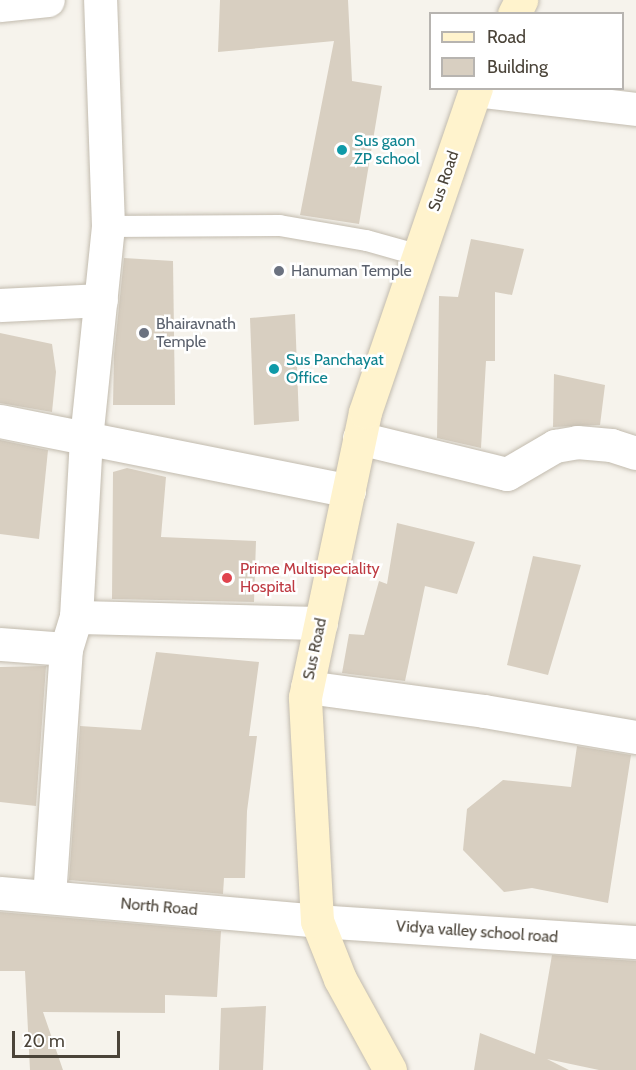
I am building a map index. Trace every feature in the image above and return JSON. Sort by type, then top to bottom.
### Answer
[{"type":"main road","name":"Sus Road","points":[[390,1070],[340,979],[317,921],[307,687],[359,438],[476,90]]},
{"type":"street","points":[[0,5],[48,0]]},
{"type":"street","points":[[49,897],[66,650],[76,617],[86,439],[108,226],[100,0]]},
{"type":"street","points":[[484,90],[636,109]]},
{"type":"street","points":[[0,305],[100,300]]},
{"type":"street","points":[[0,422],[349,491]]},
{"type":"street","points":[[359,438],[507,474],[555,446],[577,442],[611,445],[636,453]]},
{"type":"street","points":[[76,617],[321,622]]},
{"type":"street","points":[[0,644],[66,650]]},
{"type":"street","points":[[307,687],[484,711],[636,737]]},
{"type":"street","name":"North Road","points":[[0,893],[317,921]]},
{"type":"street","name":"Vidya valley school road","points":[[317,921],[636,942]]},
{"type":"lane","points":[[108,226],[279,225],[366,240],[419,255]]},
{"type":"building","points":[[220,0],[348,0],[352,81],[382,86],[359,224],[300,215],[334,41],[218,52]]},
{"type":"building","points":[[471,239],[524,249],[512,295],[495,292],[495,361],[486,361],[481,448],[437,438],[439,296],[458,297]]},
{"type":"building","name":"Bhairavnath Temple","points":[[124,258],[173,261],[175,405],[113,405],[114,355]]},
{"type":"building","name":"Sus Panchayat Office","points":[[295,314],[299,421],[254,425],[250,318]]},
{"type":"building","points":[[0,333],[52,344],[56,372],[52,412],[0,403]]},
{"type":"building","points":[[554,374],[605,385],[600,425],[553,427]]},
{"type":"building","points":[[0,440],[48,450],[39,539],[0,534]]},
{"type":"building","points":[[127,468],[166,477],[161,537],[256,541],[254,602],[112,599],[113,472]]},
{"type":"building","points":[[397,523],[475,542],[457,594],[425,586],[405,681],[342,673],[349,634],[364,635],[379,581],[387,584]]},
{"type":"building","points":[[533,556],[581,565],[548,675],[507,665]]},
{"type":"building","points":[[156,652],[259,662],[249,736],[257,736],[247,811],[245,878],[224,878],[223,894],[69,880],[80,726],[141,730]]},
{"type":"building","points":[[46,666],[36,806],[0,802],[0,667]]},
{"type":"building","points":[[577,746],[631,755],[608,903],[532,888],[504,892],[463,850],[467,809],[503,780],[571,787]]},
{"type":"building","points":[[0,912],[221,931],[217,997],[165,995],[165,1013],[43,1012],[63,1070],[30,1070],[25,971],[0,971]]},
{"type":"building","points":[[552,955],[636,961],[636,1070],[599,1070],[547,1059],[569,1070],[474,1070],[480,1033],[535,1054]]},
{"type":"building","points":[[266,1006],[263,1070],[219,1070],[221,1008]]},
{"type":"place","name":"Sus gaon ZP school","points":[[342,150]]},
{"type":"place","name":"Hanuman Temple","points":[[279,271]]},
{"type":"place","name":"Bhairavnath Temple","points":[[144,333]]},
{"type":"place","name":"Sus Panchayat Office","points":[[274,369]]},
{"type":"place","name":"Prime Multispeciality Hospital","points":[[227,578]]}]
